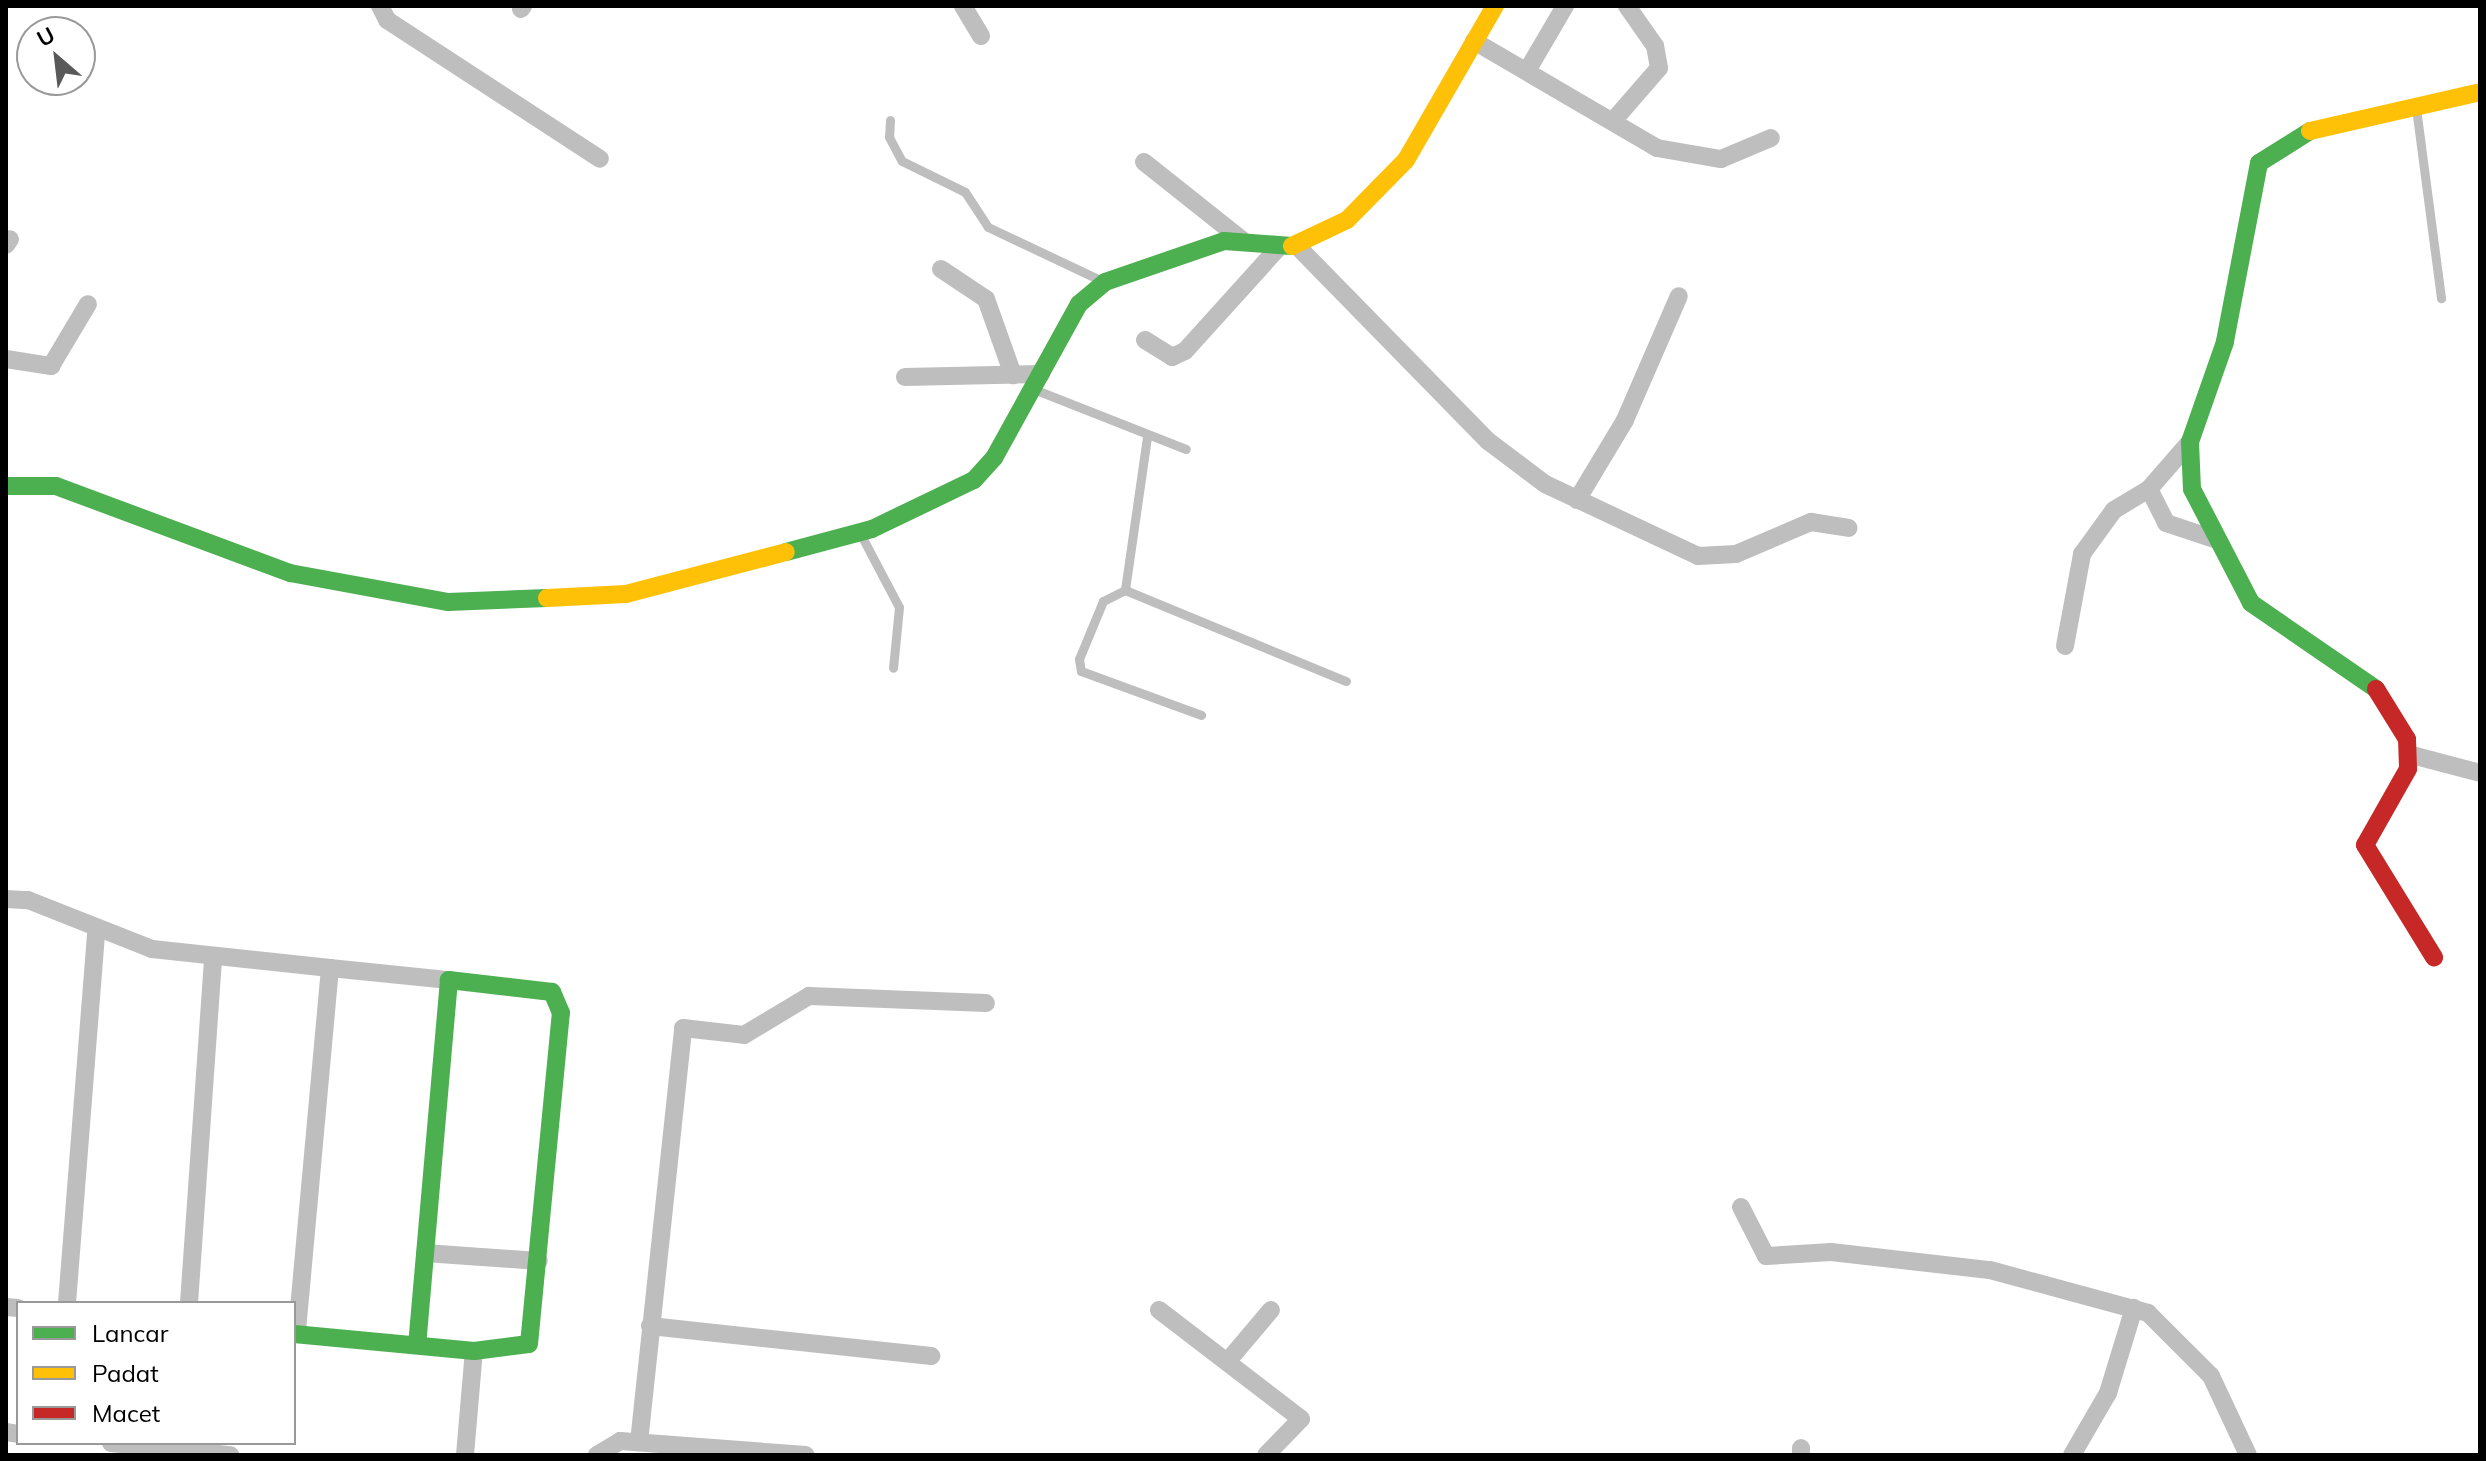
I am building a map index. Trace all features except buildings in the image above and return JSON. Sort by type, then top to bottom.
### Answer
[{"type":"street","points":[[380,6],[387,20],[600,159]]},
{"type":"street","points":[[963,6],[981,36]]},
{"type":"street","points":[[1145,340],[1172,357],[1185,351],[1289,247],[1328,234],[1385,188],[1495,6]]},
{"type":"street","points":[[1527,71],[1565,6]]},
{"type":"street","points":[[1613,121],[1647,87],[1660,59],[1627,6]]},
{"type":"street","points":[[1474,41],[1657,148],[1721,159],[1771,138]]},
{"type":"street","points":[[2480,92],[2289,138],[2259,163],[2225,342],[2190,442],[2192,489],[2251,603],[2373,685],[2412,755],[2480,773]]},
{"type":"street","points":[[1144,162],[1242,240]]},
{"type":"street","points":[[6,486],[56,486],[290,573],[448,602],[626,594],[859,532],[974,480],[1037,381],[1079,304],[1105,282],[1242,240],[1289,247],[1488,441],[1577,500],[1698,556],[1736,554],[1811,522],[1849,528]]},
{"type":"street","points":[[941,269],[986,299],[1013,375]]},
{"type":"street","points":[[1577,500],[1625,420],[1679,296]]},
{"type":"street","points":[[6,359],[51,366],[88,304]]},
{"type":"street","points":[[905,377],[1013,375],[1037,381]]},
{"type":"street","points":[[2065,646],[2082,554],[2114,510],[2149,489],[2190,442]]},
{"type":"street","points":[[2149,489],[2166,523],[2217,540]]},
{"type":"street","points":[[2412,755],[2365,845],[2434,957]]},
{"type":"street","points":[[6,899],[28,900],[96,932],[213,957],[330,968],[546,990],[560,1001],[539,1261],[529,1344],[517,1351],[474,1351],[296,1334],[330,968]]},
{"type":"street","points":[[67,1301],[96,932]]},
{"type":"street","points":[[189,1301],[213,957]]},
{"type":"street","points":[[417,1345],[449,980]]},
{"type":"street","points":[[639,1442],[683,1028],[744,1035],[809,996],[986,1003]]},
{"type":"street","points":[[1741,1207],[1766,1256],[1831,1252],[1990,1270],[2134,1308],[2195,1355],[2221,1392],[2248,1455]]},
{"type":"street","points":[[425,1253],[539,1261]]},
{"type":"street","points":[[2072,1455],[2108,1393],[2134,1308]]},
{"type":"street","points":[[1159,1310],[1301,1419],[1266,1455]]},
{"type":"street","points":[[1227,1362],[1271,1310]]},
{"type":"street","points":[[650,1326],[931,1356]]},
{"type":"street","points":[[465,1455],[474,1351]]},
{"type":"street","points":[[597,1455],[609,1442],[805,1455]]},
{"type":"street","points":[[135,1450],[230,1455]]},
{"type":"lane","points":[[2416,105],[2441,298]]},
{"type":"lane","points":[[890,120],[889,137],[902,161],[965,192],[988,227],[1105,282]]},
{"type":"lane","points":[[1037,381],[1147,437],[1186,449]]},
{"type":"lane","points":[[1125,590],[1147,437]]},
{"type":"lane","points":[[859,532],[899,607],[893,668]]},
{"type":"lane","points":[[1201,715],[1081,671],[1079,659],[1103,601],[1125,590],[1346,681]]},
{"type":"traffic: fast","points":[[2310,131],[2259,163],[2225,342],[2190,442],[2192,489],[2251,603],[2376,689]]},
{"type":"traffic: fast","points":[[786,552],[872,529],[974,480],[994,458],[1079,304],[1105,282],[1224,241],[1292,246]]},
{"type":"traffic: fast","points":[[6,486],[56,486],[290,573],[448,602],[547,598]]},
{"type":"traffic: fast","points":[[296,1334],[474,1351],[529,1344],[561,1013],[552,992],[449,980],[417,1345]]},
{"type":"traffic: slow","points":[[1292,246],[1347,220],[1406,160],[1495,6]]},
{"type":"traffic: slow","points":[[2310,131],[2480,92]]},
{"type":"traffic: slow","points":[[547,598],[626,594],[786,552]]},
{"type":"traffic: jam","points":[[2376,689],[2407,739],[2408,769],[2365,845],[2434,957]]}]
